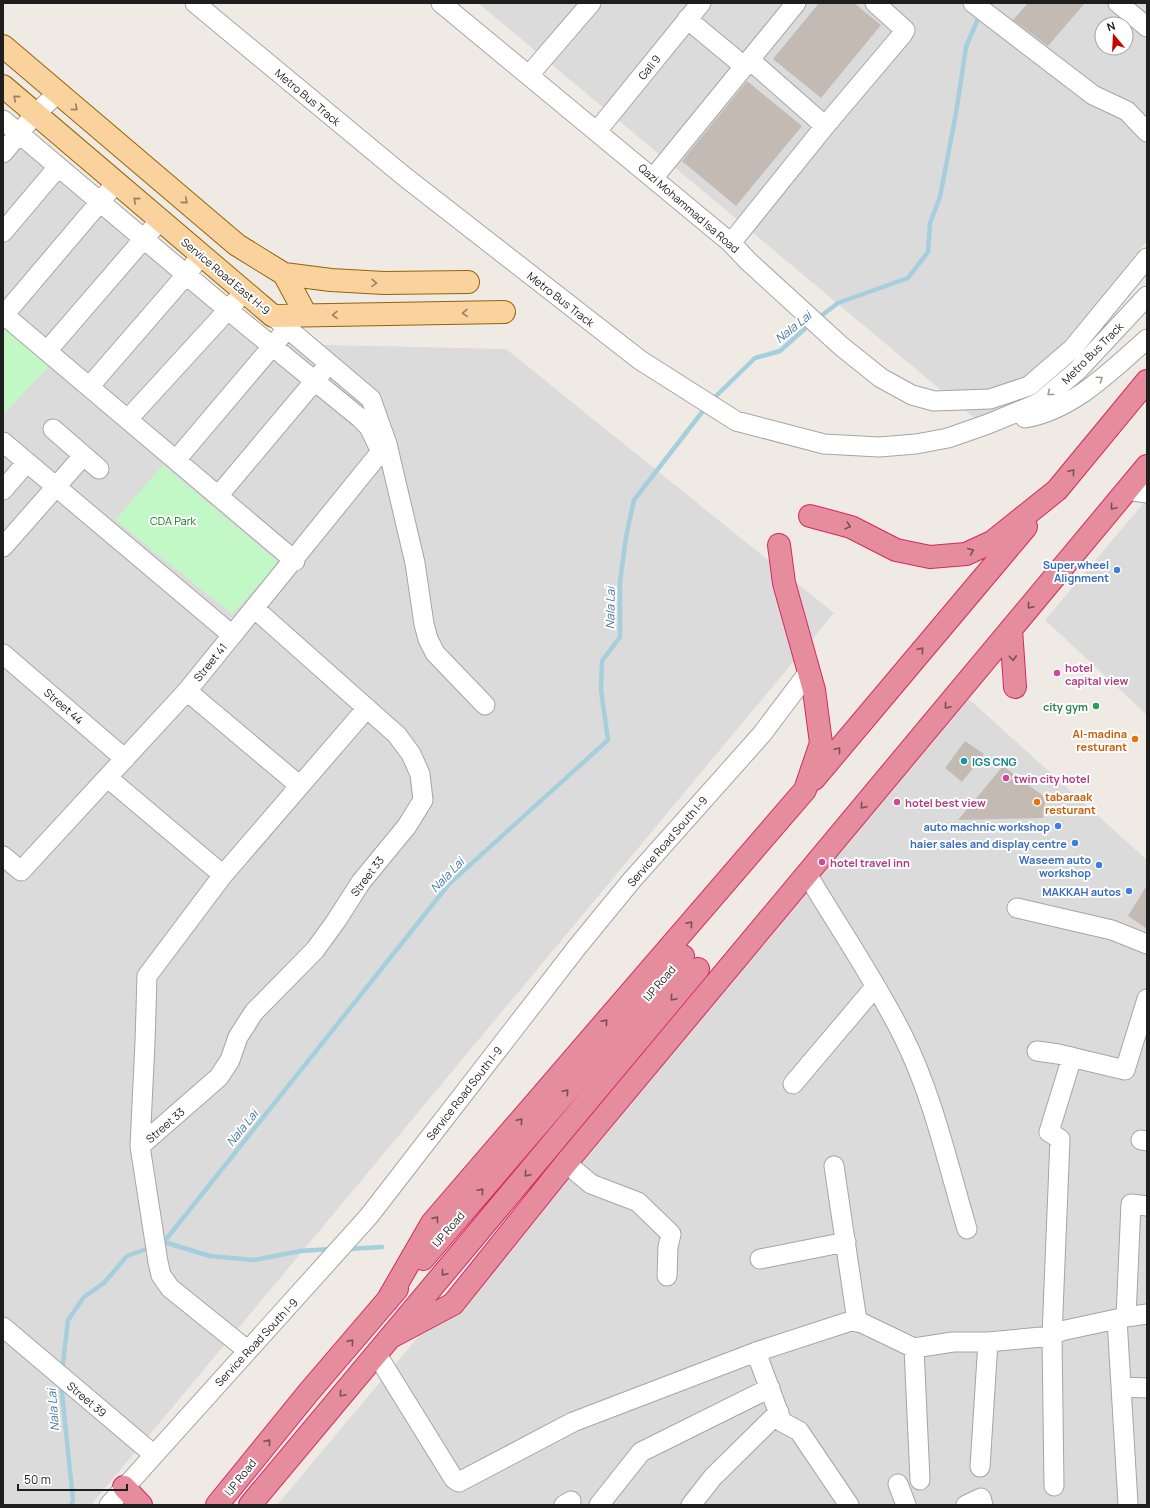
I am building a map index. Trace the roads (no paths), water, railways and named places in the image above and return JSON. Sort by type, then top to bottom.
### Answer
[{"type":"highway","points":[[387,1301],[432,1223],[804,790],[1147,382]]},
{"type":"highway","points":[[391,1337],[453,1304],[566,1163],[1011,629],[1137,491],[1147,466]]},
{"type":"highway","points":[[810,516],[851,527],[896,550],[930,557],[966,554],[992,542],[1057,490]]},
{"type":"highway","points":[[779,545],[784,583],[814,690],[821,743],[804,790]]},
{"type":"highway","points":[[1011,629],[1015,687]]},
{"type":"highway","name":"IJP Road","points":[[217,1505],[308,1393],[387,1301],[690,962],[391,1337],[376,1353],[250,1505]]},
{"type":"highway","points":[[124,1487],[141,1505]]},
{"type":"main road","points":[[3,46],[57,94],[237,245],[284,274],[331,280],[384,283],[468,282]]},
{"type":"main road","name":"Service Road East H-9","points":[[3,86],[281,322],[306,315],[504,312]]},
{"type":"main road","points":[[284,274],[306,315]]},
{"type":"street","name":"Metro Bus Track","points":[[195,3],[406,177],[640,360],[736,421],[824,444],[879,447],[916,444],[948,438],[988,424],[1039,403],[1078,370],[1147,296]]},
{"type":"street","name":"Qazi Mohammad Isa Road","points":[[441,3],[462,9],[529,75],[654,177],[731,243],[748,261],[841,346],[881,378],[912,395],[934,401],[964,401],[990,399],[1030,386],[1072,349],[1147,258]]},
{"type":"street","points":[[529,75],[591,3]]},
{"type":"street","points":[[654,177],[796,3]]},
{"type":"street","points":[[731,243],[825,126],[905,30],[875,3]]},
{"type":"street","points":[[1118,3],[1147,27]]},
{"type":"street","points":[[979,8],[1093,95],[1127,111],[1147,132]]},
{"type":"street","points":[[692,9],[747,63],[825,126]]},
{"type":"street","name":"Gali 9","points":[[597,131],[692,9]]},
{"type":"street","points":[[8,126],[35,114],[57,94]]},
{"type":"street","points":[[3,153],[8,126]]},
{"type":"street","points":[[8,126],[369,426],[384,448]]},
{"type":"street","points":[[3,232],[58,167]]},
{"type":"street","points":[[116,183],[101,203],[4,314],[295,561]]},
{"type":"street","points":[[47,351],[160,220]]},
{"type":"street","points":[[89,387],[186,275],[201,255]]},
{"type":"street","points":[[128,419],[244,291]]},
{"type":"street","points":[[176,460],[273,346],[281,322],[330,362],[371,399],[415,563],[424,624],[428,639],[435,653],[485,705]]},
{"type":"street","name":"Metro Bus Track","points":[[988,424],[1042,415],[1073,398],[1110,373],[1147,339]]},
{"type":"street","points":[[218,496],[330,362]]},
{"type":"street","points":[[53,429],[99,470]]},
{"type":"street","points":[[3,442],[232,635]]},
{"type":"street","name":"Street 41","points":[[3,856],[21,871],[108,778],[187,691],[254,608],[295,561],[384,448]]},
{"type":"street","points":[[3,547],[83,456]]},
{"type":"street","points":[[3,490],[27,462]]},
{"type":"street","name":"Street 33","points":[[140,1146],[219,1077],[230,1060],[238,1037],[254,1012],[315,950],[361,882],[407,826],[423,800],[420,774],[412,754],[397,735],[254,608]]},
{"type":"street","name":"Street 44","points":[[3,654],[125,759]]},
{"type":"street","name":"Service Road South I-9","points":[[109,1505],[153,1454],[247,1350],[307,1287],[369,1216],[578,946],[632,880],[762,734],[808,673]]},
{"type":"street","points":[[187,691],[300,786]]},
{"type":"street","points":[[247,1350],[170,1288],[161,1276],[140,1146],[145,1042],[146,976],[223,876],[366,708]]},
{"type":"street","points":[[108,778],[223,876]]},
{"type":"street","points":[[806,874],[875,987],[903,1037],[927,1094],[967,1229]]},
{"type":"street","points":[[1017,908],[1112,930],[1147,944]]},
{"type":"street","points":[[793,1084],[875,987]]},
{"type":"street","points":[[1038,1051],[1072,1057],[1125,1070],[1147,999]]},
{"type":"street","points":[[1054,1486],[1052,1336],[1060,1139],[1049,1132],[1072,1057]]},
{"type":"street","points":[[566,1163],[591,1184],[638,1202],[671,1234],[668,1247],[667,1276]]},
{"type":"street","points":[[834,1166],[857,1321]]},
{"type":"street","points":[[1128,1504],[1121,1387],[1122,1318],[1131,1204],[1147,1206]]},
{"type":"street","points":[[760,1259],[846,1242]]},
{"type":"street","points":[[376,1353],[454,1479],[459,1482],[573,1422],[756,1352],[857,1321],[914,1348],[953,1342],[988,1342],[1052,1336],[1061,1331],[1147,1314]]},
{"type":"street","name":"Street 39","points":[[3,1327],[153,1454]]},
{"type":"street","points":[[980,1467],[988,1342]]},
{"type":"street","points":[[914,1348],[920,1480]]},
{"type":"street","points":[[756,1352],[782,1422],[799,1431],[849,1505]]},
{"type":"street","points":[[1121,1387],[1147,1388]]},
{"type":"street","points":[[599,1505],[641,1452],[770,1388]]},
{"type":"street","points":[[691,1505],[713,1477],[778,1412]]},
{"type":"street","points":[[898,1484],[906,1505]]},
{"type":"street","points":[[966,1505],[981,1498],[983,1505]]},
{"type":"waterway","name":"Nala Lai","points":[[817,319],[838,303],[908,278],[928,252],[930,223],[940,197],[956,113],[966,47],[980,14]]},
{"type":"waterway","name":"Nala Lai","points":[[712,400],[755,358],[780,351],[810,324]]},
{"type":"waterway","name":"Nala Lai","points":[[159,1244],[164,1242],[449,884],[608,740],[601,690],[602,661],[620,637],[620,582],[626,537],[634,500],[706,407]]},
{"type":"waterway","name":"Nala Lai","points":[[164,1242],[210,1256],[254,1260],[300,1251],[331,1249]]},
{"type":"waterway","name":"Nala Lai","points":[[62,1371],[68,1320],[84,1297],[104,1283],[127,1256],[152,1247]]},
{"type":"waterway","name":"Nala Lai","points":[[348,1249],[382,1247]]},
{"type":"waterway","name":"Nala Lai","points":[[61,1383],[73,1500],[71,1505]]},
{"type":"place","name":"Super wheel Alignment","points":[[1117,570]]},
{"type":"place","name":"hotel capital view","points":[[1057,673]]},
{"type":"place","name":"city gym","points":[[1096,706]]},
{"type":"place","name":"Al-madina resturant","points":[[1135,739]]},
{"type":"place","name":"IGS CNG","points":[[964,761]]},
{"type":"place","name":"twin city hotel","points":[[1006,778]]},
{"type":"place","name":"hotel best view","points":[[897,802]]},
{"type":"place","name":"tabaraak resturant","points":[[1037,802]]},
{"type":"place","name":"auto machnic workshop","points":[[1058,826]]},
{"type":"place","name":"haier sales and display centre","points":[[1075,843]]},
{"type":"place","name":"hotel travel inn","points":[[822,862]]},
{"type":"place","name":"Waseem auto workshop","points":[[1099,865]]},
{"type":"place","name":"MAKKAH autos","points":[[1129,891]]},
{"type":"park label","name":"CDA Park","points":[[173,520]]}]
